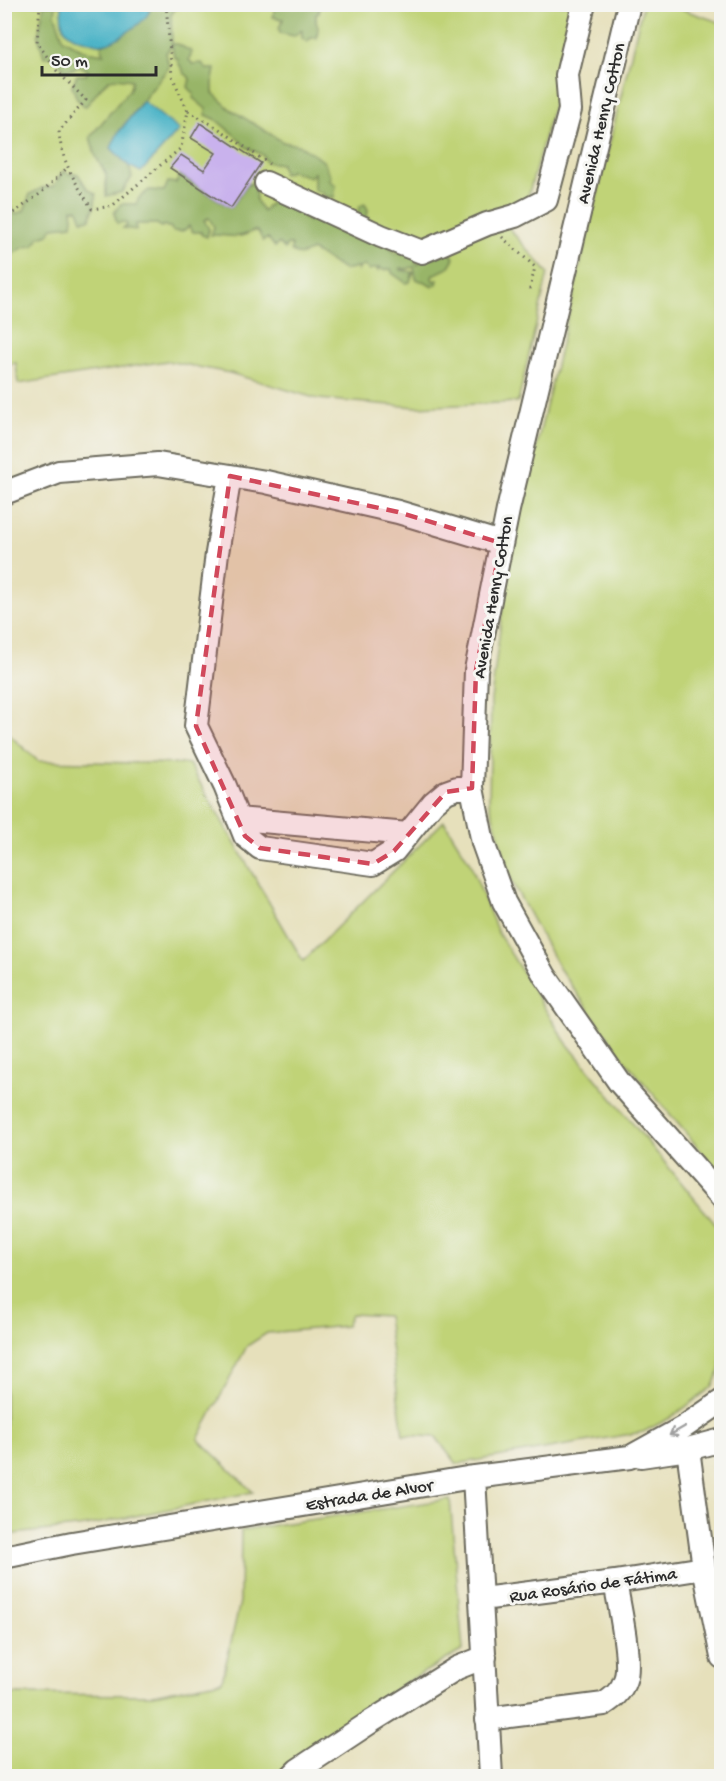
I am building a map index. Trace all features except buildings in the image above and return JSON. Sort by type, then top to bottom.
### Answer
[{"type":"street","points":[[270,176],[381,236],[422,252],[487,224],[516,216],[546,200],[570,110],[567,75],[585,4]]},
{"type":"street","name":"Avenida Henry Cotton","points":[[628,4],[501,543],[476,670],[472,788],[483,843],[504,902],[545,976],[619,1082],[722,1198]]},
{"type":"street","points":[[4,493],[58,472],[158,464],[266,482],[398,512],[501,543]]},
{"type":"street","points":[[230,476],[217,552],[196,726],[245,836],[260,848],[373,864],[394,851],[433,803],[446,792],[458,788],[472,788]]},
{"type":"street","points":[[238,819],[408,834]]},
{"type":"street","name":"Estrada de Alvor","points":[[4,1557],[72,1543],[474,1477],[630,1457],[684,1427],[722,1401]]},
{"type":"street","points":[[630,1457],[688,1449],[722,1440]]},
{"type":"street","points":[[688,1449],[704,1568],[722,1657]]},
{"type":"street","points":[[474,1477],[491,1776]]},
{"type":"street","name":"Rua Rosário de Fátima","points":[[482,1599],[704,1568]]},
{"type":"street","points":[[487,1719],[604,1704],[618,1694],[626,1679],[628,1664],[615,1582]]},
{"type":"street","points":[[292,1776],[372,1721],[457,1668],[485,1657]]},
{"type":"path","points":[[40,4],[38,42],[57,71],[86,100],[59,131],[60,145],[67,168],[92,208],[112,207],[181,148],[188,111],[172,76],[166,4]]},
{"type":"path","points":[[188,111],[218,128],[270,176]]},
{"type":"path","points":[[4,220],[41,193],[67,168]]},
{"type":"path","points":[[487,224],[535,267],[529,292]]},
{"type":"highlighted area","points":[[230,476],[398,512],[501,543],[476,670],[472,788],[446,792],[394,851],[373,864],[260,848],[245,836],[196,726]]},
{"type":"green space","points":[[5,5],[295,5],[316,22],[319,5],[581,5],[526,204],[500,218],[548,273],[518,402],[416,407],[318,399],[230,373],[167,361],[18,384],[16,363],[5,365]]},
{"type":"green space","points":[[44,5],[56,5],[55,14],[63,39],[85,51],[104,54],[101,45],[131,29],[144,18],[153,5],[178,5],[171,15],[172,44],[178,44],[192,52],[189,60],[193,64],[202,63],[206,69],[215,69],[213,93],[230,109],[283,142],[298,145],[323,161],[331,177],[329,180],[336,185],[334,197],[325,197],[323,193],[314,190],[314,173],[310,177],[291,171],[283,174],[281,164],[266,162],[263,155],[244,146],[215,119],[206,115],[206,109],[193,98],[194,94],[188,87],[190,79],[178,63],[178,59],[174,57],[172,45],[166,53],[169,67],[118,133],[111,148],[129,166],[132,177],[122,192],[106,196],[106,174],[96,157],[90,137],[130,89],[132,80],[122,78],[109,81],[85,107],[77,99],[72,86],[77,75],[86,75],[88,70],[80,66],[66,71],[60,64],[59,55],[44,57],[38,36]]},
{"type":"green space","points":[[270,5],[319,5],[319,13],[316,14],[317,38],[311,38],[307,42],[302,38],[302,30],[294,36],[280,33],[279,28],[283,19],[272,17],[275,10]]},
{"type":"green space","points":[[643,5],[669,5],[722,23],[721,1175],[623,1058],[559,968],[512,882],[489,803],[491,700],[508,564]]},
{"type":"green space","points":[[63,171],[78,174],[87,188],[96,194],[90,219],[82,220],[78,209],[72,209],[72,225],[53,227],[49,234],[39,237],[33,246],[21,249],[5,261],[5,214],[12,208],[15,214],[24,211],[30,194],[42,188],[54,186]]},
{"type":"green space","points":[[180,175],[231,208],[246,186],[251,183],[255,187],[256,200],[263,211],[288,185],[301,205],[299,213],[308,221],[308,208],[355,220],[360,206],[365,204],[368,210],[367,217],[395,254],[403,250],[415,257],[417,265],[424,260],[450,252],[454,258],[448,268],[433,275],[433,281],[438,280],[437,284],[432,287],[416,279],[414,267],[401,268],[401,270],[413,272],[410,282],[406,283],[392,273],[391,269],[383,270],[379,267],[378,271],[376,268],[369,270],[365,266],[360,267],[358,271],[357,267],[344,270],[312,250],[299,255],[291,250],[292,245],[287,245],[285,249],[279,243],[275,247],[268,238],[263,241],[258,231],[237,236],[211,235],[214,227],[209,218],[204,220],[209,229],[207,237],[201,232],[193,232],[189,226],[184,230],[173,231],[165,225],[161,227],[157,224],[136,224],[136,230],[123,228],[127,225],[125,222],[117,223],[114,213],[121,204],[136,204],[139,198],[149,190],[164,191],[168,182],[176,183]]},
{"type":"green space","points":[[5,731],[38,761],[189,764],[303,961],[444,821],[470,863],[498,933],[565,1041],[721,1231],[721,1368],[712,1387],[672,1417],[643,1432],[456,1464],[436,1437],[403,1435],[387,1316],[351,1314],[346,1326],[267,1333],[247,1346],[198,1439],[253,1492],[86,1526],[5,1535]]},
{"type":"green space","points":[[450,1499],[463,1650],[405,1683],[322,1737],[284,1776],[5,1776],[5,1694],[153,1695],[222,1681],[240,1602],[241,1530]]},
{"type":"water","points":[[62,4],[151,5],[145,18],[120,37],[113,41],[96,44],[79,39],[65,30],[62,20]]},
{"type":"water","points":[[143,101],[179,130],[141,172],[129,166],[111,148],[118,133]]}]
